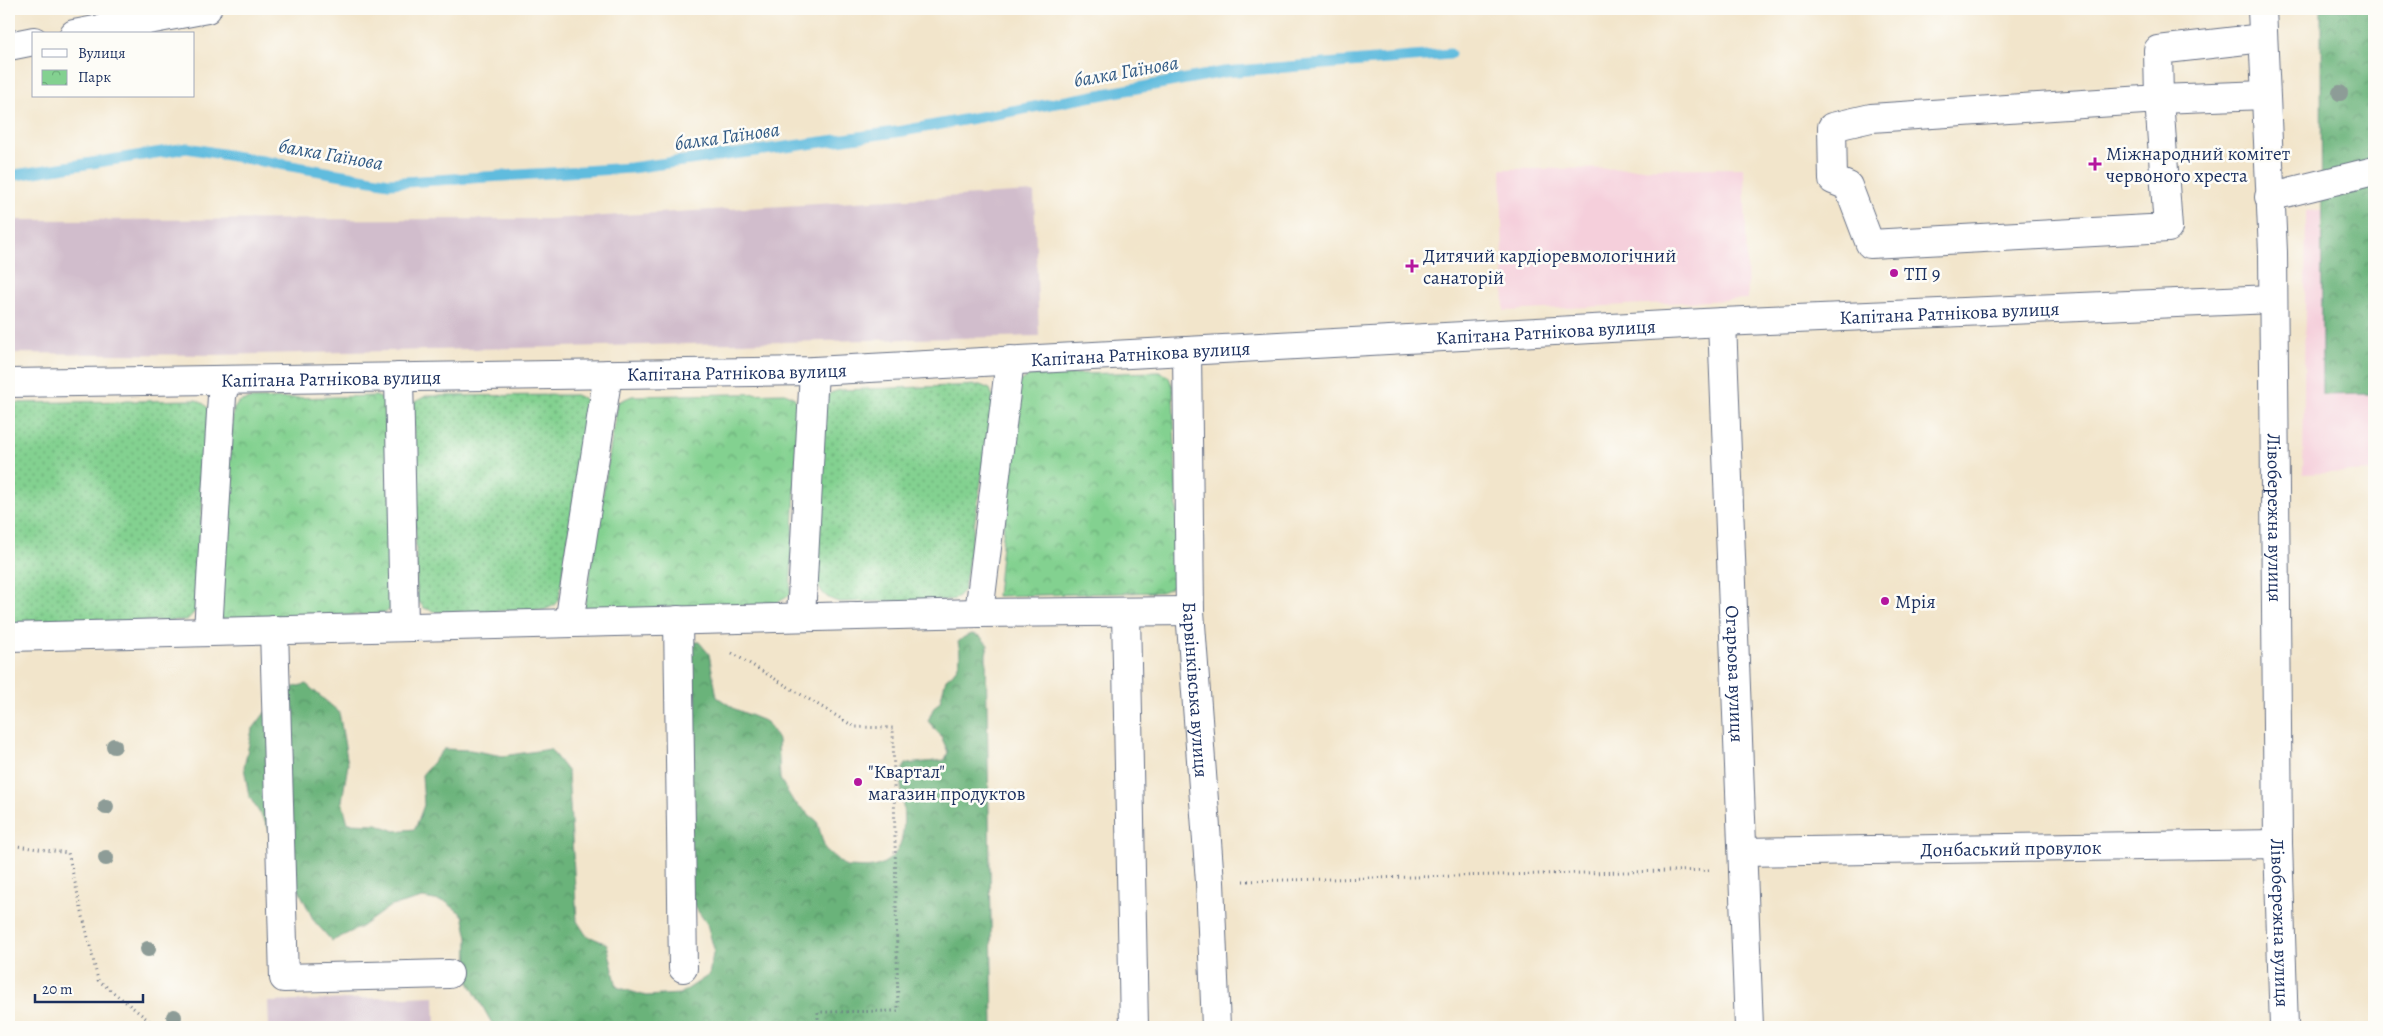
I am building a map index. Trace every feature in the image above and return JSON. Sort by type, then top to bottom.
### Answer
[{"type":"street","points":[[85,32],[207,9]]},
{"type":"street","name":"Лівобережна вулиця","points":[[2262,9],[2273,299],[2278,844],[2284,1027]]},
{"type":"street","points":[[2263,38],[2158,50],[2159,98],[2168,228],[1870,244],[1848,186],[1833,180],[1832,127],[1871,118],[2159,98],[2265,95]]},
{"type":"street","points":[[9,46],[32,41]]},
{"type":"street","points":[[2269,197],[2374,171]]},
{"type":"street","name":"Капітана Ратнікова вулиця","points":[[9,383],[814,371],[980,364],[1010,360],[1722,322],[2273,299]]},
{"type":"street","name":"Огарьова вулиця","points":[[1722,322],[1749,1027]]},
{"type":"street","name":"Барвінківська вулиця","points":[[1187,351],[1190,611],[1210,882],[1216,1027]]},
{"type":"street","points":[[979,613],[1010,360]]},
{"type":"street","points":[[801,617],[814,371]]},
{"type":"street","points":[[569,622],[608,374]]},
{"type":"street","points":[[400,377],[404,626]]},
{"type":"street","points":[[208,632],[222,396],[226,380]]},
{"type":"street","points":[[9,637],[569,622],[979,613],[1190,611]]},
{"type":"street","points":[[1126,612],[1134,1027]]},
{"type":"street","points":[[678,620],[683,968]]},
{"type":"street","points":[[274,630],[284,978],[449,974]]},
{"type":"street","name":"Донбаський провулок","points":[[1743,861],[2278,844]]},
{"type":"path","points":[[728,651],[855,727],[893,728],[898,1011],[818,1012],[818,1027]]},
{"type":"path","points":[[9,845],[68,853],[98,980],[157,1027]]},
{"type":"path","points":[[1210,882],[1743,861]]},
{"type":"shaded area","points":[[1744,168],[1748,299],[1504,311],[1501,169]]},
{"type":"shaded area","points":[[1034,192],[1039,336],[214,355],[9,353],[9,220],[551,219]]},
{"type":"shaded area","points":[[2374,210],[2374,471],[2303,474],[2306,211]]},
{"type":"shaded area","points":[[434,996],[435,1027],[269,1027],[268,1002]]},
{"type":"green space","points":[[2321,9],[2374,9],[2374,394],[2322,395]]},
{"type":"green space","points":[[1159,372],[1168,376],[1173,386],[1179,575],[1175,584],[1161,592],[997,596],[1018,382],[1032,375]]},
{"type":"green space","points":[[980,385],[990,389],[994,399],[964,590],[955,599],[949,600],[839,602],[827,597],[815,579],[825,400],[830,393],[840,390]]},
{"type":"green space","points":[[785,393],[794,397],[799,407],[790,595],[774,605],[584,609],[618,402],[632,396]]},
{"type":"green space","points":[[576,395],[585,399],[589,408],[559,599],[555,605],[544,610],[436,612],[424,608],[417,600],[413,403],[426,396]]},
{"type":"green space","points":[[376,396],[385,400],[388,405],[394,606],[384,614],[219,619],[233,410],[239,402],[249,399]]},
{"type":"green space","points":[[196,400],[208,408],[196,611],[187,620],[16,625],[9,623],[9,403]]},
{"type":"green space","points":[[972,634],[980,636],[988,645],[986,654],[993,1027],[494,1027],[467,979],[468,938],[463,915],[446,902],[423,898],[389,907],[361,927],[332,941],[314,921],[267,825],[249,796],[244,767],[252,730],[282,690],[306,684],[339,712],[348,764],[342,801],[348,823],[377,824],[395,831],[415,829],[424,805],[422,775],[444,749],[470,750],[503,756],[550,749],[568,772],[577,921],[586,935],[607,944],[617,987],[646,996],[680,994],[709,975],[714,949],[707,924],[688,897],[686,642],[699,642],[709,654],[717,697],[735,709],[767,722],[778,740],[780,779],[793,801],[817,821],[825,849],[846,867],[866,868],[877,866],[889,860],[897,850],[902,839],[904,826],[900,773],[906,764],[945,760],[948,752],[941,736],[928,721],[933,709],[940,701],[946,679],[959,663],[958,642]]},
{"type":"waterway","name":"балка Гаїнова","points":[[9,176],[187,148],[389,183],[631,168],[903,131],[1224,72],[1450,54]]},
{"type":"place","name":"Міжнародний комітет червоного хреста","points":[[2095,164]]},
{"type":"place","name":"Дитячий кардіоревмологічний санаторій","points":[[1412,266]]},
{"type":"place","name":"ТП 9","points":[[1894,273]]},
{"type":"place","name":"Мрія","points":[[1885,601]]},
{"type":"place","name":"\"Квартал\" магазин продуктов","points":[[858,782]]}]
